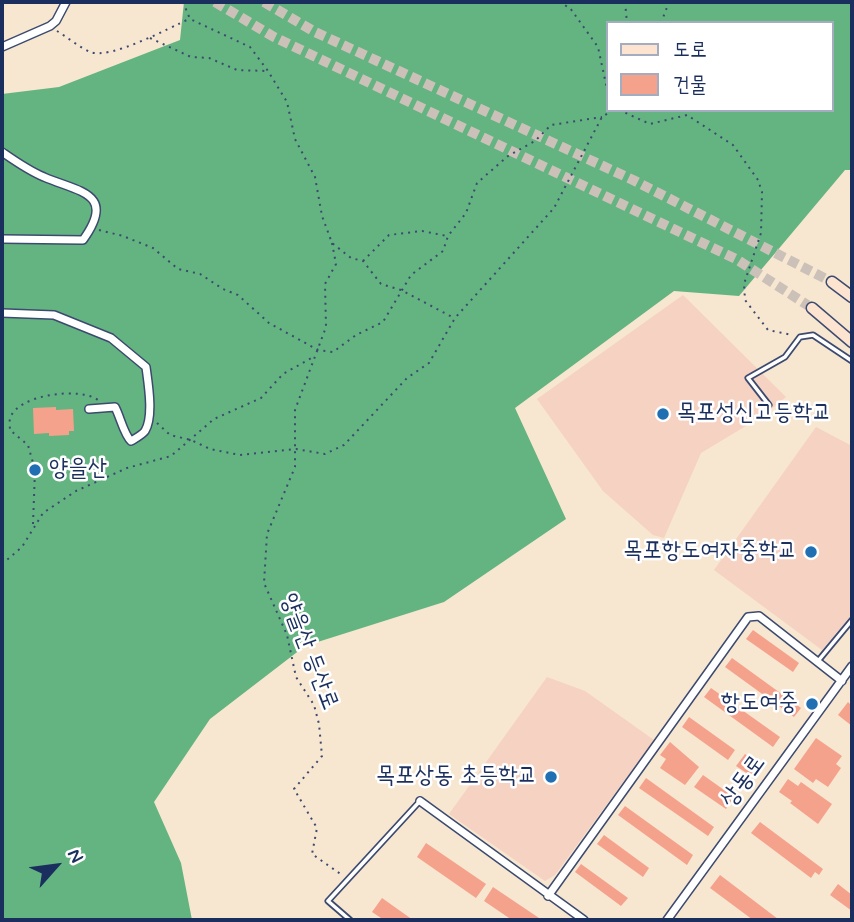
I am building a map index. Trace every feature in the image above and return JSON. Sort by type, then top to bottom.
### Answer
[{"type":"street","points":[[2,47],[50,26],[56,21],[66,2]]},
{"type":"street","points":[[2,152],[42,177],[80,190],[95,202],[97,214],[83,240],[2,239]]},
{"type":"street","points":[[832,282],[852,297]]},
{"type":"street","points":[[812,308],[852,342]]},
{"type":"street","points":[[2,313],[54,315],[111,338],[146,367],[150,398],[145,431],[131,441],[127,438],[115,407],[89,409]]},
{"type":"street","points":[[548,896],[748,617],[759,616],[842,681],[852,676]]},
{"type":"street","name":"상동로","points":[[667,920],[852,666]]},
{"type":"street","points":[[420,801],[584,920]]},
{"type":"lane","points":[[769,405],[748,378],[786,357],[800,337],[813,335],[852,361]]},
{"type":"lane","points":[[818,661],[852,620]]},
{"type":"lane","points":[[350,920],[328,901],[420,801]]},
{"type":"path","points":[[50,26],[92,53],[112,51],[150,38],[190,19],[183,2]]},
{"type":"path","points":[[559,2],[570,8],[598,47],[606,84]]},
{"type":"path","points":[[625,2],[627,21]]},
{"type":"path","points":[[662,21],[669,2]]},
{"type":"path","name":"양을산 등산로","points":[[190,19],[250,47],[287,102],[295,139],[315,177],[322,216],[336,264],[325,284],[326,327],[295,410],[295,467],[267,534],[264,583],[287,635],[296,677],[314,705],[319,724],[322,756],[294,789],[317,828],[312,854],[347,878]]},
{"type":"path","points":[[150,38],[191,57],[209,58],[237,70],[268,71]]},
{"type":"path","points":[[91,229],[123,236],[153,248],[178,269],[200,274],[238,295],[270,323],[318,349],[333,352],[356,335],[383,322],[411,275],[443,251],[448,236],[466,213],[477,183],[508,156],[535,141],[551,125],[603,117],[610,112]]},
{"type":"path","points":[[623,112],[650,124],[687,115],[733,145],[758,180],[762,192],[761,233],[744,284],[746,300],[768,330],[800,337]]},
{"type":"path","points":[[148,415],[170,435],[191,440],[209,449],[240,455],[296,450],[324,454],[344,444],[407,378],[429,363],[455,318],[554,208],[603,117]]},
{"type":"path","points":[[363,261],[389,235],[422,231],[448,236]]},
{"type":"path","points":[[332,243],[351,258],[363,261],[381,284],[401,290],[455,318]]},
{"type":"path","points":[[2,564],[23,547],[43,513],[76,491],[127,468],[171,456],[214,419],[261,398],[283,373],[316,356]]},
{"type":"path","points":[[33,526],[35,470],[28,445],[10,430],[9,419],[31,400],[48,394],[88,393],[102,408]]},
{"type":"shaded area","points":[[683,295],[786,397],[764,415],[701,453],[664,538],[653,535],[603,491],[537,399]]},
{"type":"shaded area","points":[[816,427],[852,446],[852,614],[822,650],[714,570]]},
{"type":"shaded area","name":"목포상동 초등학교","points":[[547,677],[585,691],[654,740],[555,875],[545,881],[449,814]]},
{"type":"green space","points":[[184,2],[852,2],[852,170],[845,170],[739,296],[674,291],[515,408],[566,519],[444,602],[305,646],[210,719],[154,802],[181,863],[192,920],[2,920],[2,94],[59,87],[180,40]]},
{"type":"building","points":[[56,407],[56,410],[73,409],[74,431],[69,431],[69,435],[34,434],[33,408]]},
{"type":"building","points":[[753,630],[799,663],[793,672],[746,639]]},
{"type":"building","points":[[732,658],[801,708],[794,717],[725,667]]},
{"type":"building","points":[[711,688],[780,737],[773,747],[704,697]]},
{"type":"building","points":[[848,702],[852,706],[852,726],[838,715]]},
{"type":"building","points":[[689,717],[735,750],[728,760],[682,727]]},
{"type":"building","points":[[816,738],[842,756],[836,764],[841,768],[828,787],[816,779],[813,783],[794,769]]},
{"type":"building","points":[[670,742],[699,767],[685,785],[660,768],[666,759],[660,755]]},
{"type":"building","points":[[745,754],[759,764],[751,776],[736,766]]},
{"type":"building","points":[[703,775],[734,797],[726,809],[694,787]]},
{"type":"building","points":[[646,778],[714,827],[708,836],[639,788]]},
{"type":"building","points":[[788,779],[798,786],[801,782],[832,804],[818,824],[779,792]]},
{"type":"building","points":[[625,806],[693,855],[687,865],[618,815]]},
{"type":"building","points":[[760,822],[823,869],[819,875],[815,872],[811,878],[751,833]]},
{"type":"building","points":[[604,835],[649,868],[643,877],[597,844]]},
{"type":"building","points":[[426,843],[486,884],[476,898],[417,857]]},
{"type":"building","points":[[581,864],[628,898],[621,906],[575,872]]},
{"type":"building","points":[[720,875],[778,919],[753,920],[710,888]]},
{"type":"building","points":[[838,884],[852,895],[852,911],[830,895]]},
{"type":"building","points":[[493,887],[542,920],[512,920],[484,901]]},
{"type":"building","points":[[382,898],[413,920],[384,920],[372,912]]},
{"type":"tunnel","points":[[215,2],[274,37],[736,259],[812,308]]},
{"type":"tunnel","points":[[264,2],[315,32],[633,180],[832,282]]},
{"type":"place","name":"목포성신고등학교","points":[[663,414]]},
{"type":"place","name":"양을산","points":[[35,470]]},
{"type":"place","name":"목포항도여자중학교","points":[[811,552]]},
{"type":"place","name":"항도여중","points":[[812,704]]},
{"type":"place","name":"목포상동 초등학교","points":[[551,777]]}]
